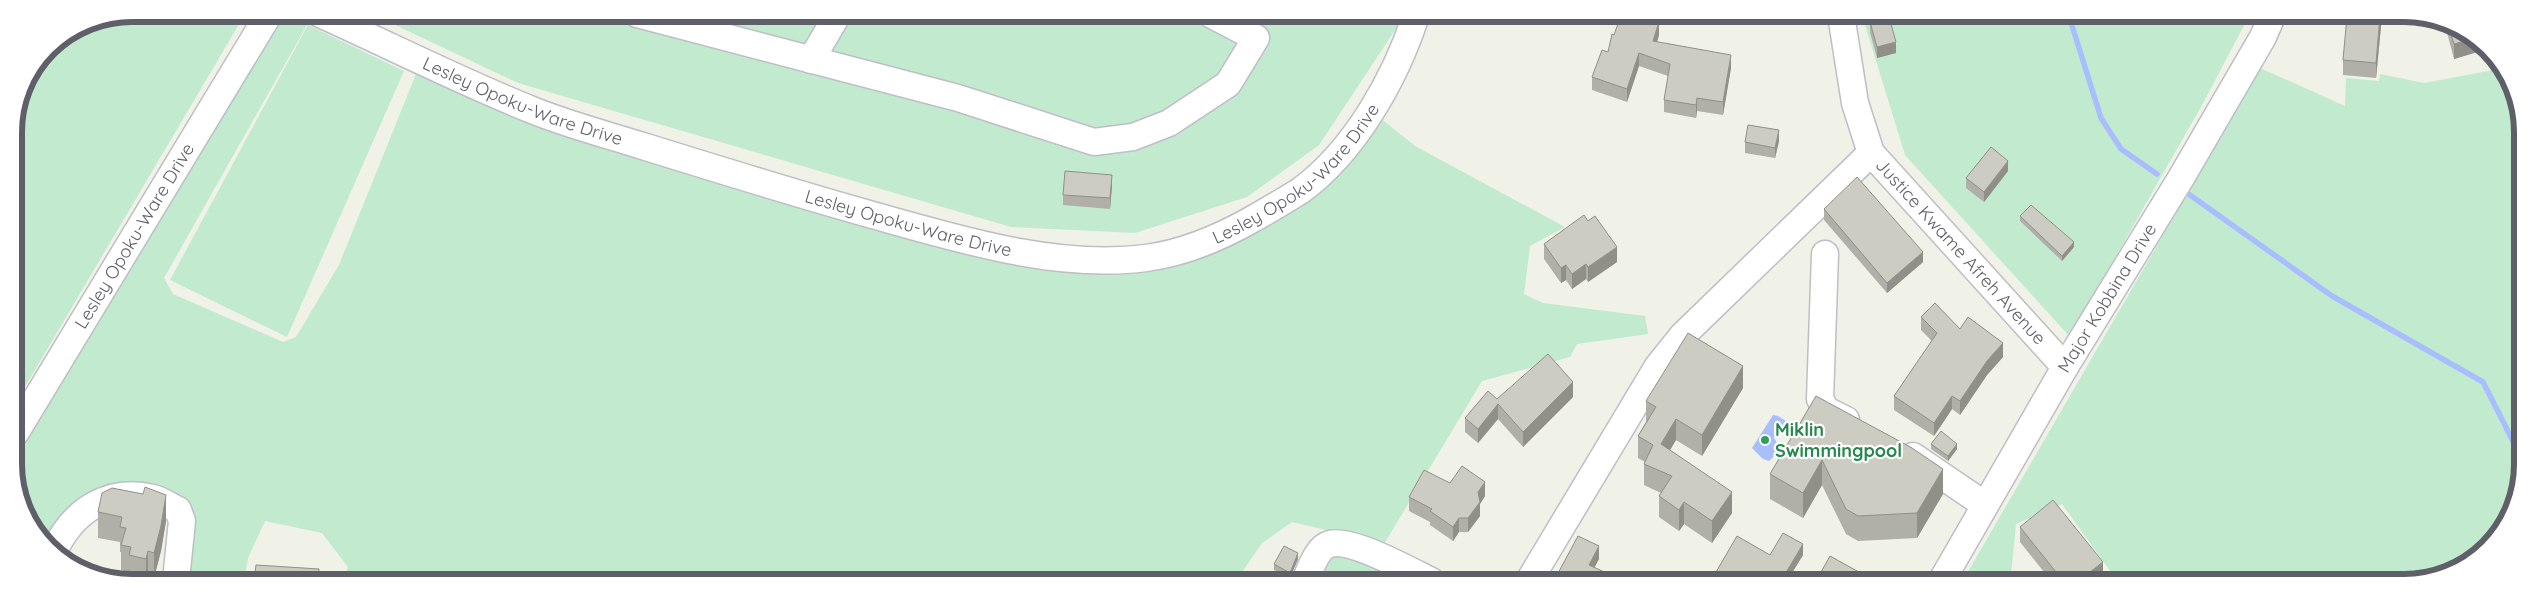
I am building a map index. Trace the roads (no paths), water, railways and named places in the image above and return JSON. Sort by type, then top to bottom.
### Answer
[{"type":"street","name":"Lesley Opoku-Ware Drive","points":[[22,422],[264,22]]},
{"type":"street","name":"Lesley Opoku-Ware Drive","points":[[338,22],[533,111],[609,136],[799,194],[938,233],[1062,260],[1104,262],[1181,252],[1220,237],[1301,190],[1327,168],[1360,128],[1388,82],[1414,22]]},
{"type":"street","points":[[667,22],[958,98],[1094,142],[1133,137],[1169,123],[1228,84],[1256,38],[1225,22]]},
{"type":"street","points":[[811,60],[833,22]]},
{"type":"street","name":"Justice Kwame Afreh Avenue","points":[[1842,22],[1855,103],[1871,153],[2065,367]]},
{"type":"street","name":"Major Kobbina Drive","points":[[1946,573],[2065,367],[2181,178],[2263,37],[2269,22]]},
{"type":"street","points":[[1534,573],[1664,358],[1682,336],[1871,153]]},
{"type":"street","points":[[1825,254],[1820,399],[1826,410],[1866,429]]},
{"type":"street","points":[[1889,442],[1920,460],[1985,505]]},
{"type":"street","points":[[58,544],[63,533],[92,504],[120,496],[154,498],[178,510],[182,522],[177,574]]},
{"type":"street","points":[[1309,573],[1320,552],[1330,544],[1344,544],[1377,555],[1415,573]]},
{"type":"water","name":"Miklin Swimmingpool","points":[[1773,415],[1789,423],[1790,428],[1776,433],[1774,438],[1779,446],[1778,452],[1769,461],[1763,459],[1752,448]]},
{"type":"waterway","points":[[2071,22],[2101,118],[2121,149],[2157,174]]},
{"type":"waterway","points":[[2190,195],[2332,296],[2483,382],[2514,443]]},
{"type":"place","name":"Miklin Swimmingpool","points":[[1765,440]]}]
